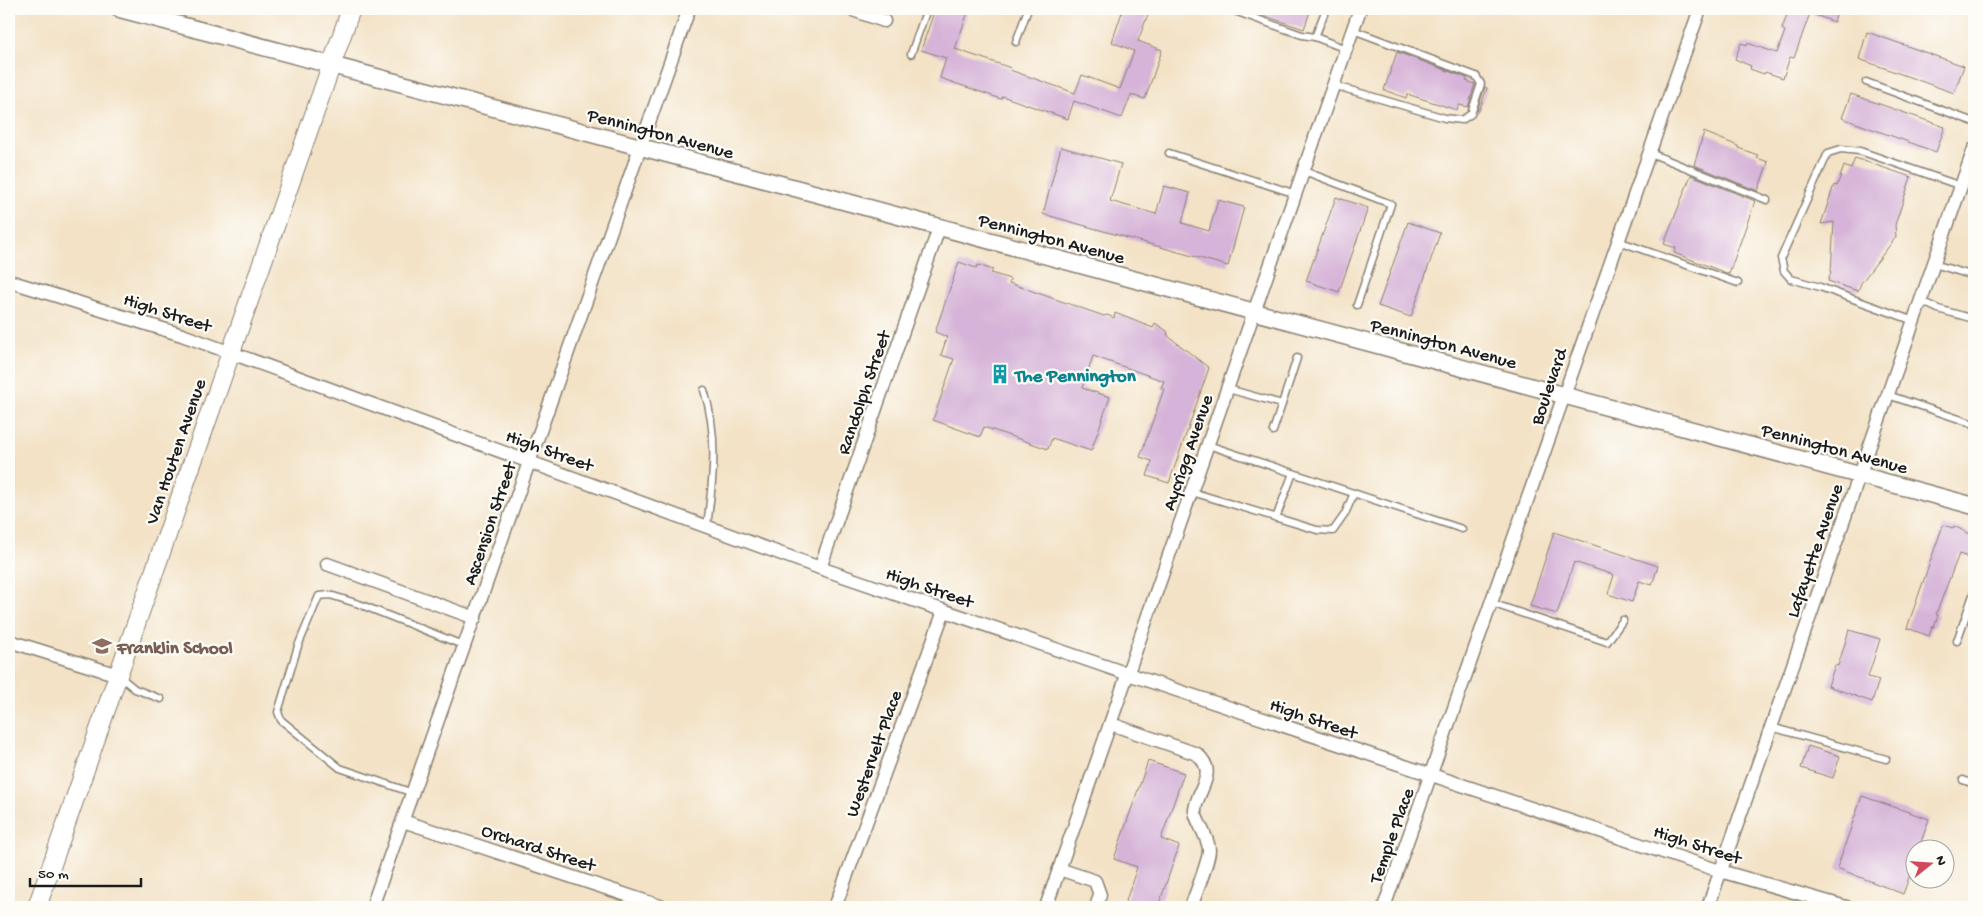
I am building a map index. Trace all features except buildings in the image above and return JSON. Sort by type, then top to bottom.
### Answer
[{"type":"main road","name":"Van Houten Avenue","points":[[37,907],[351,9]]},
{"type":"street","name":"Pennington Avenue","points":[[120,9],[1974,506]]},
{"type":"street","name":"Ascension Street","points":[[372,907],[689,9]]},
{"type":"street","points":[[850,9],[884,21]]},
{"type":"street","name":"Aycrigg Avenue","points":[[1046,907],[1360,9]]},
{"type":"street","name":"Boulevard","points":[[1431,776],[1700,9]]},
{"type":"street","name":"Lafayette Avenue","points":[[1708,907],[1974,149]]},
{"type":"street","name":"Randolph Street","points":[[820,568],[939,228]]},
{"type":"street","name":"High Street","points":[[9,283],[182,335],[231,352],[820,568],[1128,674],[1720,871],[1846,907]]},
{"type":"street","points":[[327,564],[475,618]]},
{"type":"street","name":"Westervelt Place","points":[[835,907],[944,611]]},
{"type":"street","points":[[9,641],[118,675]]},
{"type":"street","points":[[1111,724],[1197,754],[1202,758],[1206,766],[1207,775],[1195,808],[1195,814],[1204,830],[1210,851],[1191,907]]},
{"type":"street","name":"Temple Place","points":[[1384,907],[1431,776]]},
{"type":"street","name":"Orchard Street","points":[[402,820],[663,907]]},
{"type":"street","points":[[1059,869],[1095,881],[1100,895],[1096,907]]},
{"type":"lane","points":[[911,54],[927,9]]},
{"type":"lane","points":[[1016,42],[1028,9]]},
{"type":"lane","points":[[1229,9],[1346,49]]},
{"type":"lane","points":[[1315,37],[1326,9]]},
{"type":"lane","points":[[1333,85],[1445,118],[1462,120],[1471,114],[1481,84],[1476,76],[1353,30]]},
{"type":"lane","points":[[1866,82],[1974,122]]},
{"type":"lane","points":[[1914,321],[1820,287],[1791,279],[1784,271],[1781,258],[1828,153],[1841,149],[1860,151],[1961,186]]},
{"type":"lane","points":[[1650,152],[1767,200]]},
{"type":"lane","points":[[1169,153],[1296,194]]},
{"type":"lane","points":[[1304,170],[1391,204],[1357,305]]},
{"type":"lane","points":[[1618,241],[1738,283]]},
{"type":"lane","points":[[1934,264],[1974,276]]},
{"type":"lane","points":[[1921,301],[1938,309],[1974,319]]},
{"type":"lane","points":[[1273,431],[1297,358]]},
{"type":"lane","points":[[1228,389],[1282,404]]},
{"type":"lane","points":[[704,390],[712,422],[714,459],[707,526]]},
{"type":"lane","points":[[1888,395],[1974,424]]},
{"type":"lane","points":[[1208,445],[1462,529]]},
{"type":"lane","points":[[1276,518],[1293,473]]},
{"type":"lane","points":[[1192,492],[1316,530],[1333,531],[1345,514],[1354,493]]},
{"type":"lane","points":[[1957,641],[1974,592]]},
{"type":"lane","points":[[413,792],[340,768],[281,720],[278,712],[298,646],[319,596],[330,595],[359,604],[465,646]]},
{"type":"lane","points":[[1491,603],[1607,642],[1624,620]]},
{"type":"lane","points":[[118,675],[135,689],[161,699]]},
{"type":"lane","points":[[1771,727],[1886,758]]},
{"type":"lane","points":[[1963,780],[1974,784]]},
{"type":"place","name":"The Pennington","points":[[1000,374]]},
{"type":"place","name":"Franklin School","points":[[102,646]]}]
